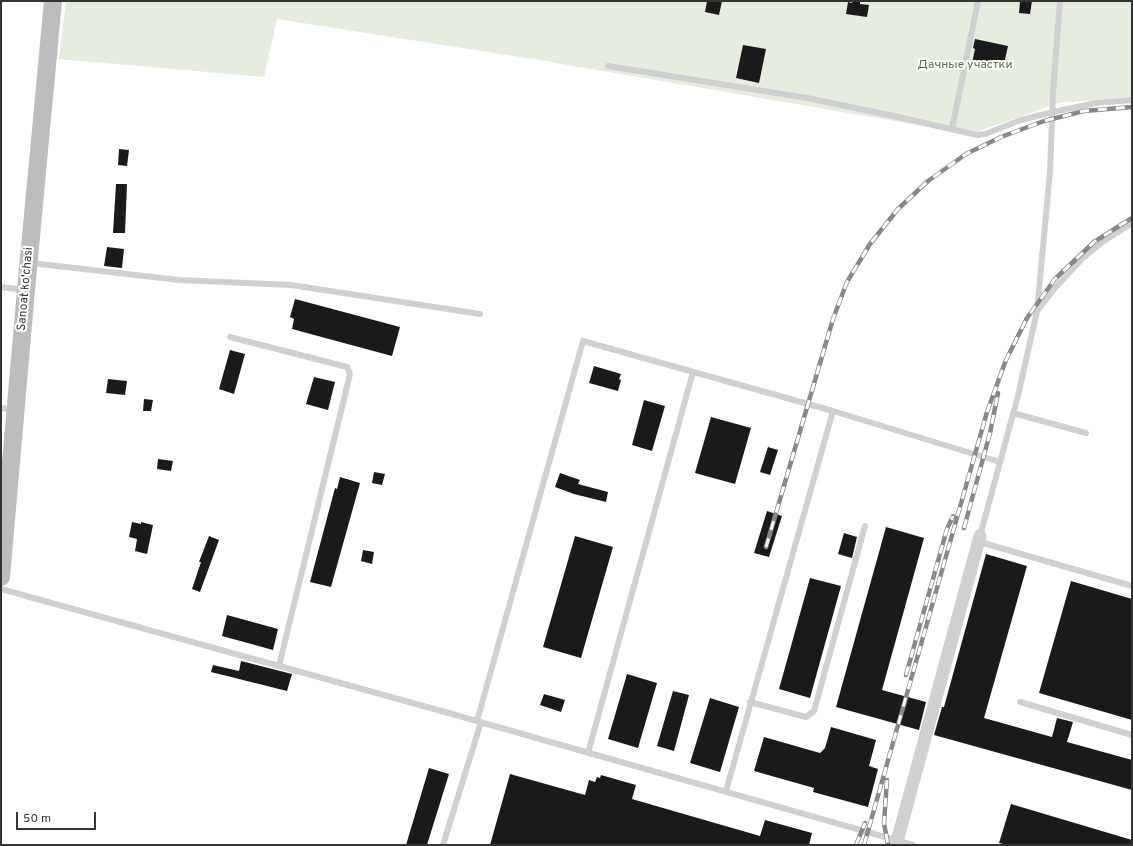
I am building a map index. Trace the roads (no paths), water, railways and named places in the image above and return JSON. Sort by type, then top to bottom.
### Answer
[{"type":"main road","name":"Sanoat ko'chasi","points":[[1,577],[8,409],[26,290],[53,1]]},
{"type":"street","points":[[897,843],[980,536]]},
{"type":"lane","points":[[952,129],[978,1]]},
{"type":"lane","points":[[1060,1],[1052,112],[1050,172],[1037,312],[1014,413],[980,536],[984,543],[1132,586]]},
{"type":"lane","points":[[608,66],[807,98],[977,135],[985,134],[1021,120],[1052,112],[1096,103],[1132,100]]},
{"type":"lane","points":[[1037,312],[1055,288],[1083,258],[1104,241],[1132,223]]},
{"type":"lane","points":[[29,262],[179,280],[291,285],[480,314]]},
{"type":"lane","points":[[1,287],[26,290]]},
{"type":"lane","points":[[230,337],[347,367],[350,374],[279,666]]},
{"type":"lane","points":[[443,845],[479,722],[583,341],[833,411],[1000,462]]},
{"type":"lane","points":[[588,753],[692,372]]},
{"type":"lane","points":[[726,791],[833,411]]},
{"type":"lane","points":[[1014,413],[1086,433]]},
{"type":"lane","points":[[750,702],[806,717],[814,711],[865,526]]},
{"type":"lane","points":[[1,589],[726,791],[897,843],[913,845]]},
{"type":"lane","points":[[1020,702],[1132,735]]},
{"type":"railway","points":[[766,547],[833,319],[847,282],[870,244],[898,209],[928,181],[966,154],[1001,137],[1044,121],[1084,111],[1132,107]]},
{"type":"railway","points":[[864,845],[987,412],[1006,360],[1027,318],[1055,279],[1094,242],[1132,218]]},
{"type":"railway","points":[[964,528],[990,433],[998,393]]},
{"type":"railway","points":[[906,675],[947,529],[953,516]]},
{"type":"railway","points":[[887,780],[884,823],[888,845]]},
{"type":"railway","points":[[856,845],[865,823]]},
{"type":"park label","name":"Дачные участки","points":[[965,66]]}]
